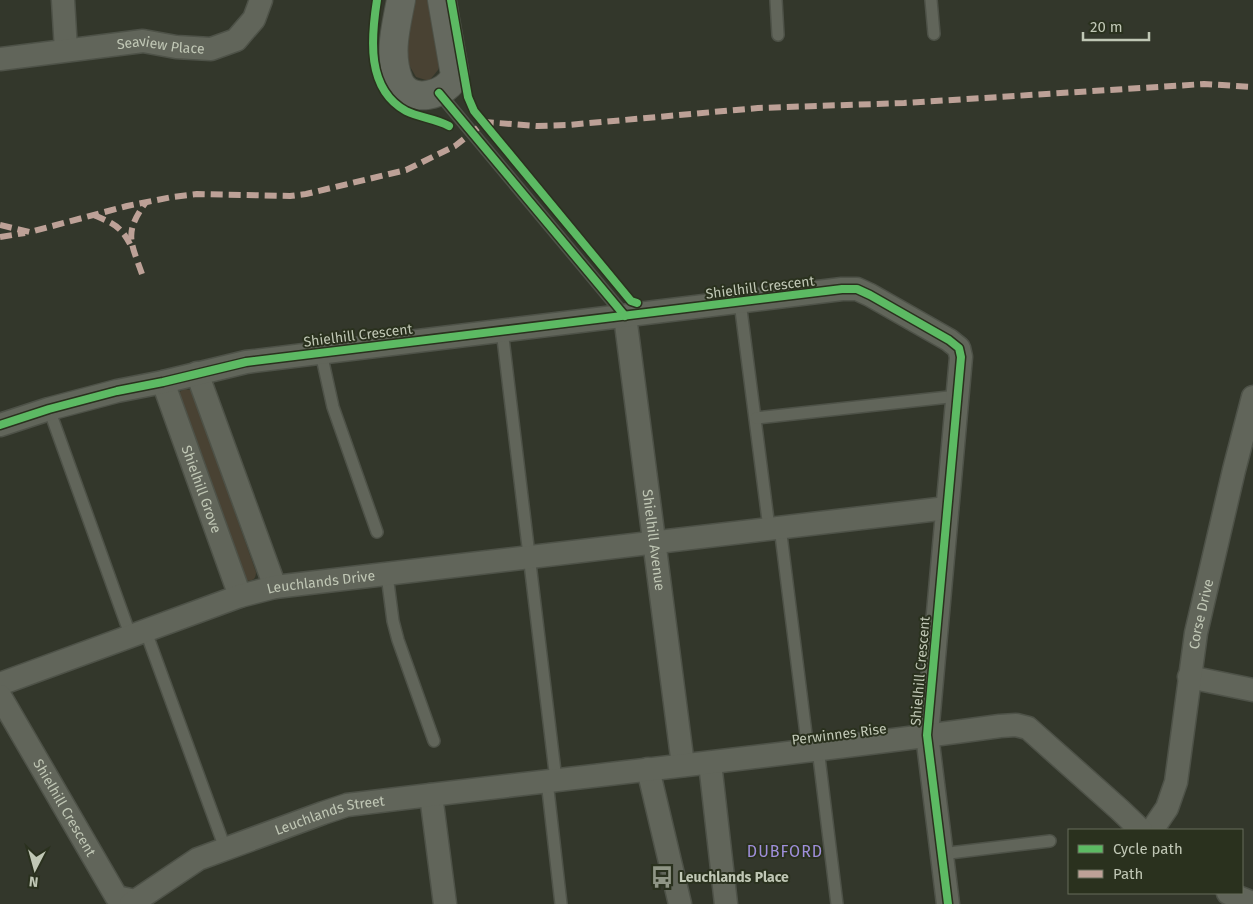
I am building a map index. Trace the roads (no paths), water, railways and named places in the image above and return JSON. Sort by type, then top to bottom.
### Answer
[{"type":"street","points":[[63,0],[66,50]]},
{"type":"street","name":"Seaview Place","points":[[0,59],[144,41],[176,47],[210,50],[236,40],[254,19],[262,0]]},
{"type":"street","points":[[401,0],[394,32],[393,50],[395,67],[400,83],[405,90],[421,95],[438,93],[452,82],[454,75],[442,0]]},
{"type":"street","name":"Shielhill Crescent","points":[[0,425],[49,409],[117,391],[246,362],[842,288],[857,289],[870,295],[941,335],[959,348],[961,358],[927,735],[948,904]]},
{"type":"street","name":"Shielhill Avenue","points":[[625,316],[683,765]]},
{"type":"street","points":[[197,373],[275,587]]},
{"type":"street","name":"Shielhill Grove","points":[[163,382],[240,596]]},
{"type":"street","name":"Corse Drive","points":[[1153,829],[1167,808],[1176,782],[1189,677],[1205,590],[1253,397]]},
{"type":"street","name":"Leuchlands Drive","points":[[1,697],[138,634],[240,596],[275,587],[947,508]]},
{"type":"street","points":[[1189,677],[1253,690]]},
{"type":"street","name":"Shielhill Crescent","points":[[1,697],[116,896],[135,903]]},
{"type":"street","name":"Perwinnes Rise","points":[[648,769],[1016,725],[1028,728],[1140,829]]},
{"type":"street","points":[[710,763],[726,904]]},
{"type":"street","points":[[648,769],[680,904]]},
{"type":"street","name":"Leuchlands Street","points":[[135,903],[198,859],[335,809],[431,795],[648,769]]},
{"type":"street","points":[[431,795],[445,904]]},
{"type":"street","points":[[1230,894],[1253,903]]},
{"type":"lane","points":[[776,0],[778,35]]},
{"type":"lane","points":[[931,0],[934,34]]},
{"type":"lane","points":[[438,93],[625,316]]},
{"type":"lane","points":[[740,302],[756,418],[813,749],[837,904]]},
{"type":"lane","points":[[502,330],[529,556],[552,780],[561,904]]},
{"type":"lane","points":[[321,353],[333,407],[377,532]]},
{"type":"lane","points":[[756,418],[958,396]]},
{"type":"lane","points":[[49,409],[225,848]]},
{"type":"lane","points":[[387,575],[393,620],[398,640],[434,741]]},
{"type":"lane","points":[[941,854],[1050,841]]},
{"type":"place","name":"Leuchlands Place","points":[[662,877]]},
{"type":"district","name":"DUBFORD","points":[[785,851]]}]
